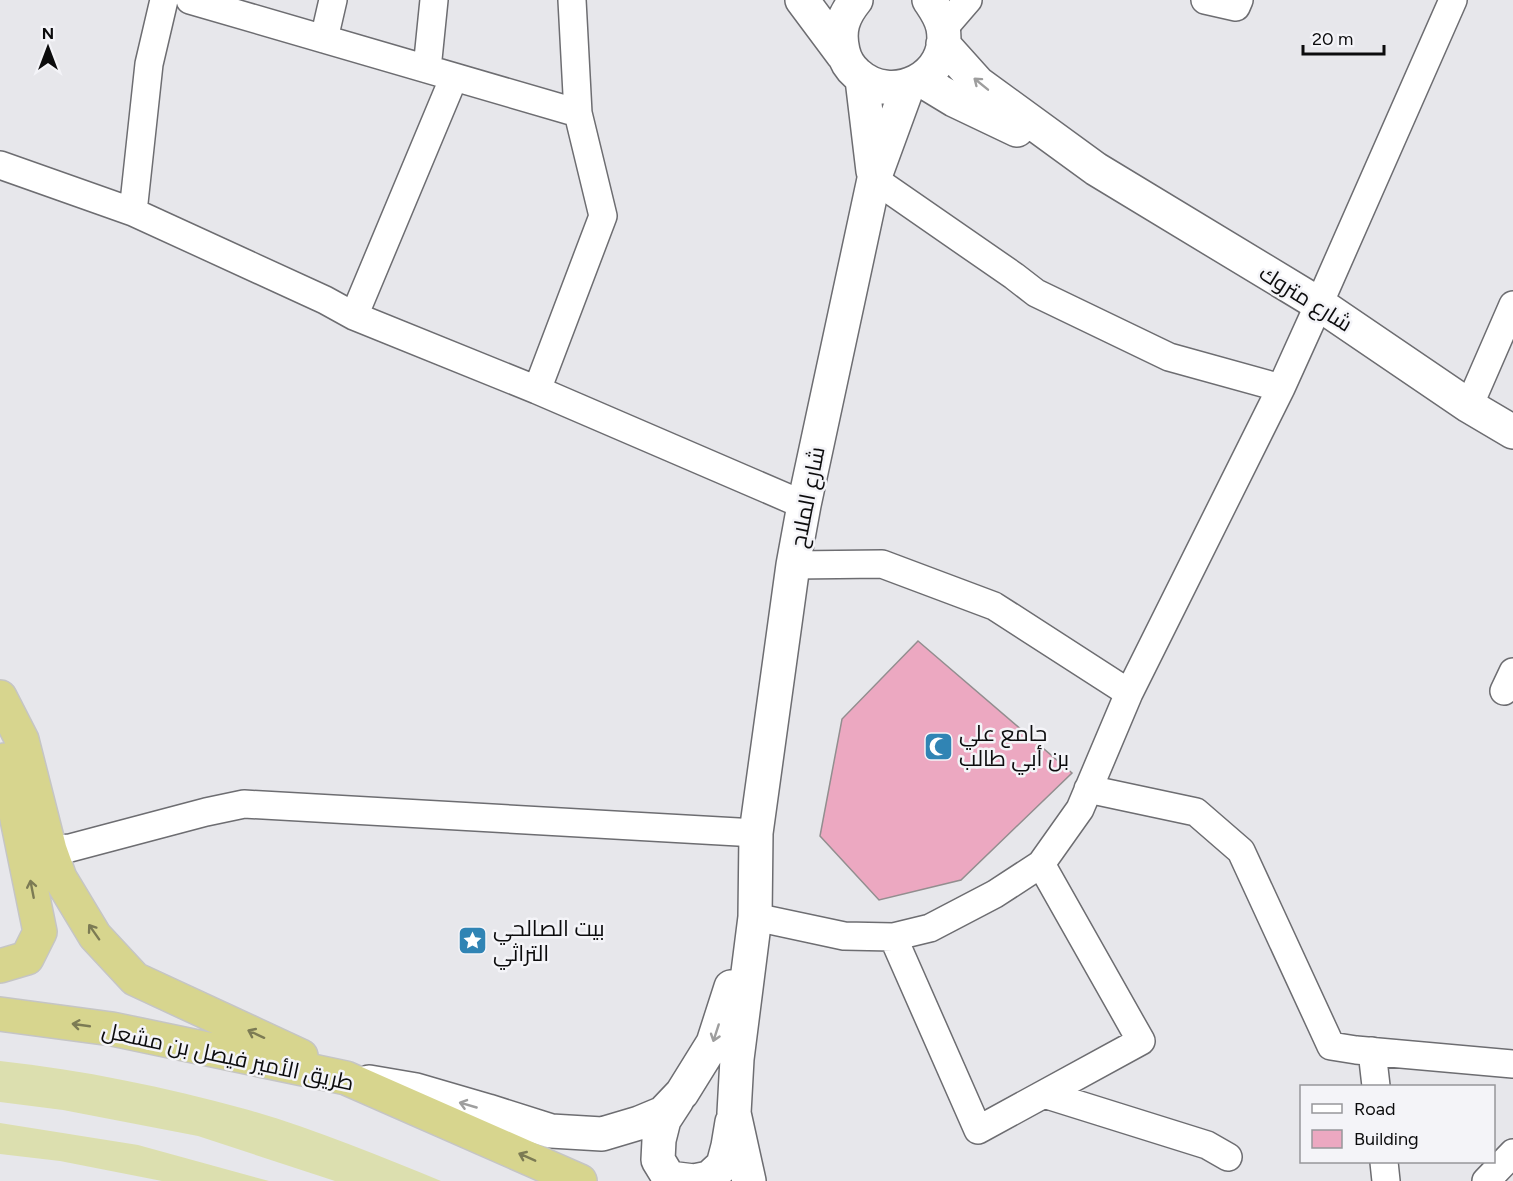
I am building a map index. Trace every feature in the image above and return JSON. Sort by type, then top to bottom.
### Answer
[{"type":"highway","points":[[0,697],[21,740],[50,850],[60,878],[95,936],[135,979],[346,1078]]},
{"type":"highway","points":[[0,738],[40,932],[27,958],[0,966]]},
{"type":"highway","name":"طريق الأمير فيصل بن مشعل","points":[[0,1014],[112,1029],[346,1078],[580,1181]]},
{"type":"street","points":[[133,212],[149,64],[164,0]]},
{"type":"street","points":[[190,0],[578,113]]},
{"type":"street","points":[[324,39],[333,0]]},
{"type":"street","points":[[427,69],[434,0]]},
{"type":"street","points":[[537,390],[603,216],[578,113],[572,0]]},
{"type":"street","points":[[802,0],[853,67],[876,86],[892,88],[914,83],[932,70],[940,58],[944,36],[968,0]]},
{"type":"street","points":[[856,0],[847,12],[840,40],[853,67],[874,179],[1036,293],[1170,357],[1281,388]]},
{"type":"street","name":"شارع متروك","points":[[929,0],[938,13],[944,36],[978,83],[1096,169],[1319,304],[1469,406],[1513,432]]},
{"type":"street","points":[[1205,0],[1236,7],[1239,0]]},
{"type":"street","points":[[755,917],[844,936],[893,937],[930,928],[995,894],[1041,864],[1080,809],[1129,693],[1281,388],[1454,0]]},
{"type":"street","points":[[354,316],[454,77]]},
{"type":"street","name":"شارع متروك","points":[[914,83],[1096,169]]},
{"type":"street","name":"شارع الملاح","points":[[755,917],[756,833],[793,565],[804,505],[874,179],[914,83]]},
{"type":"street","points":[[0,165],[133,212],[325,300],[354,316],[537,390],[804,505]]},
{"type":"street","points":[[1469,406],[1513,306]]},
{"type":"street","points":[[793,565],[882,564],[994,606],[1129,693]]},
{"type":"street","points":[[1088,789],[1196,812],[1241,851],[1331,1046],[1513,1064]]},
{"type":"street","points":[[50,850],[70,848],[244,804],[756,833]]},
{"type":"street","points":[[893,937],[978,1130],[1141,1041],[1041,864]]},
{"type":"street","points":[[755,917],[737,1059],[734,1113],[723,1165],[709,1178],[694,1181],[669,1178],[658,1160],[659,1140],[664,1120],[713,1043],[755,917]]},
{"type":"street","points":[[1372,1051],[1376,1085]]},
{"type":"street","points":[[346,1078],[416,1090],[551,1131],[602,1134],[663,1113],[682,1094]]},
{"type":"street","points":[[1044,1094],[1207,1145],[1228,1157]]},
{"type":"street","points":[[734,1113],[749,1181]]},
{"type":"street","points":[[1486,1181],[1513,1153]]},
{"type":"street","points":[[1384,1163],[1386,1181]]},
{"type":"green space","points":[[0,1061],[124,1080],[245,1109],[320,1133],[441,1181],[335,1181],[198,1136],[63,1110],[0,1102]]},
{"type":"green space","points":[[0,1123],[138,1145],[269,1181],[162,1181],[60,1161],[0,1154]]},
{"type":"building","name":"جامع علي بن أبي طالب","points":[[918,641],[1072,773],[961,880],[879,900],[820,836],[842,719]]},
{"type":"place","name":"جامع علي بن أبي طالب","points":[[938,746]]},
{"type":"place","name":"بيت الصالحي التراثي","points":[[472,941]]}]
